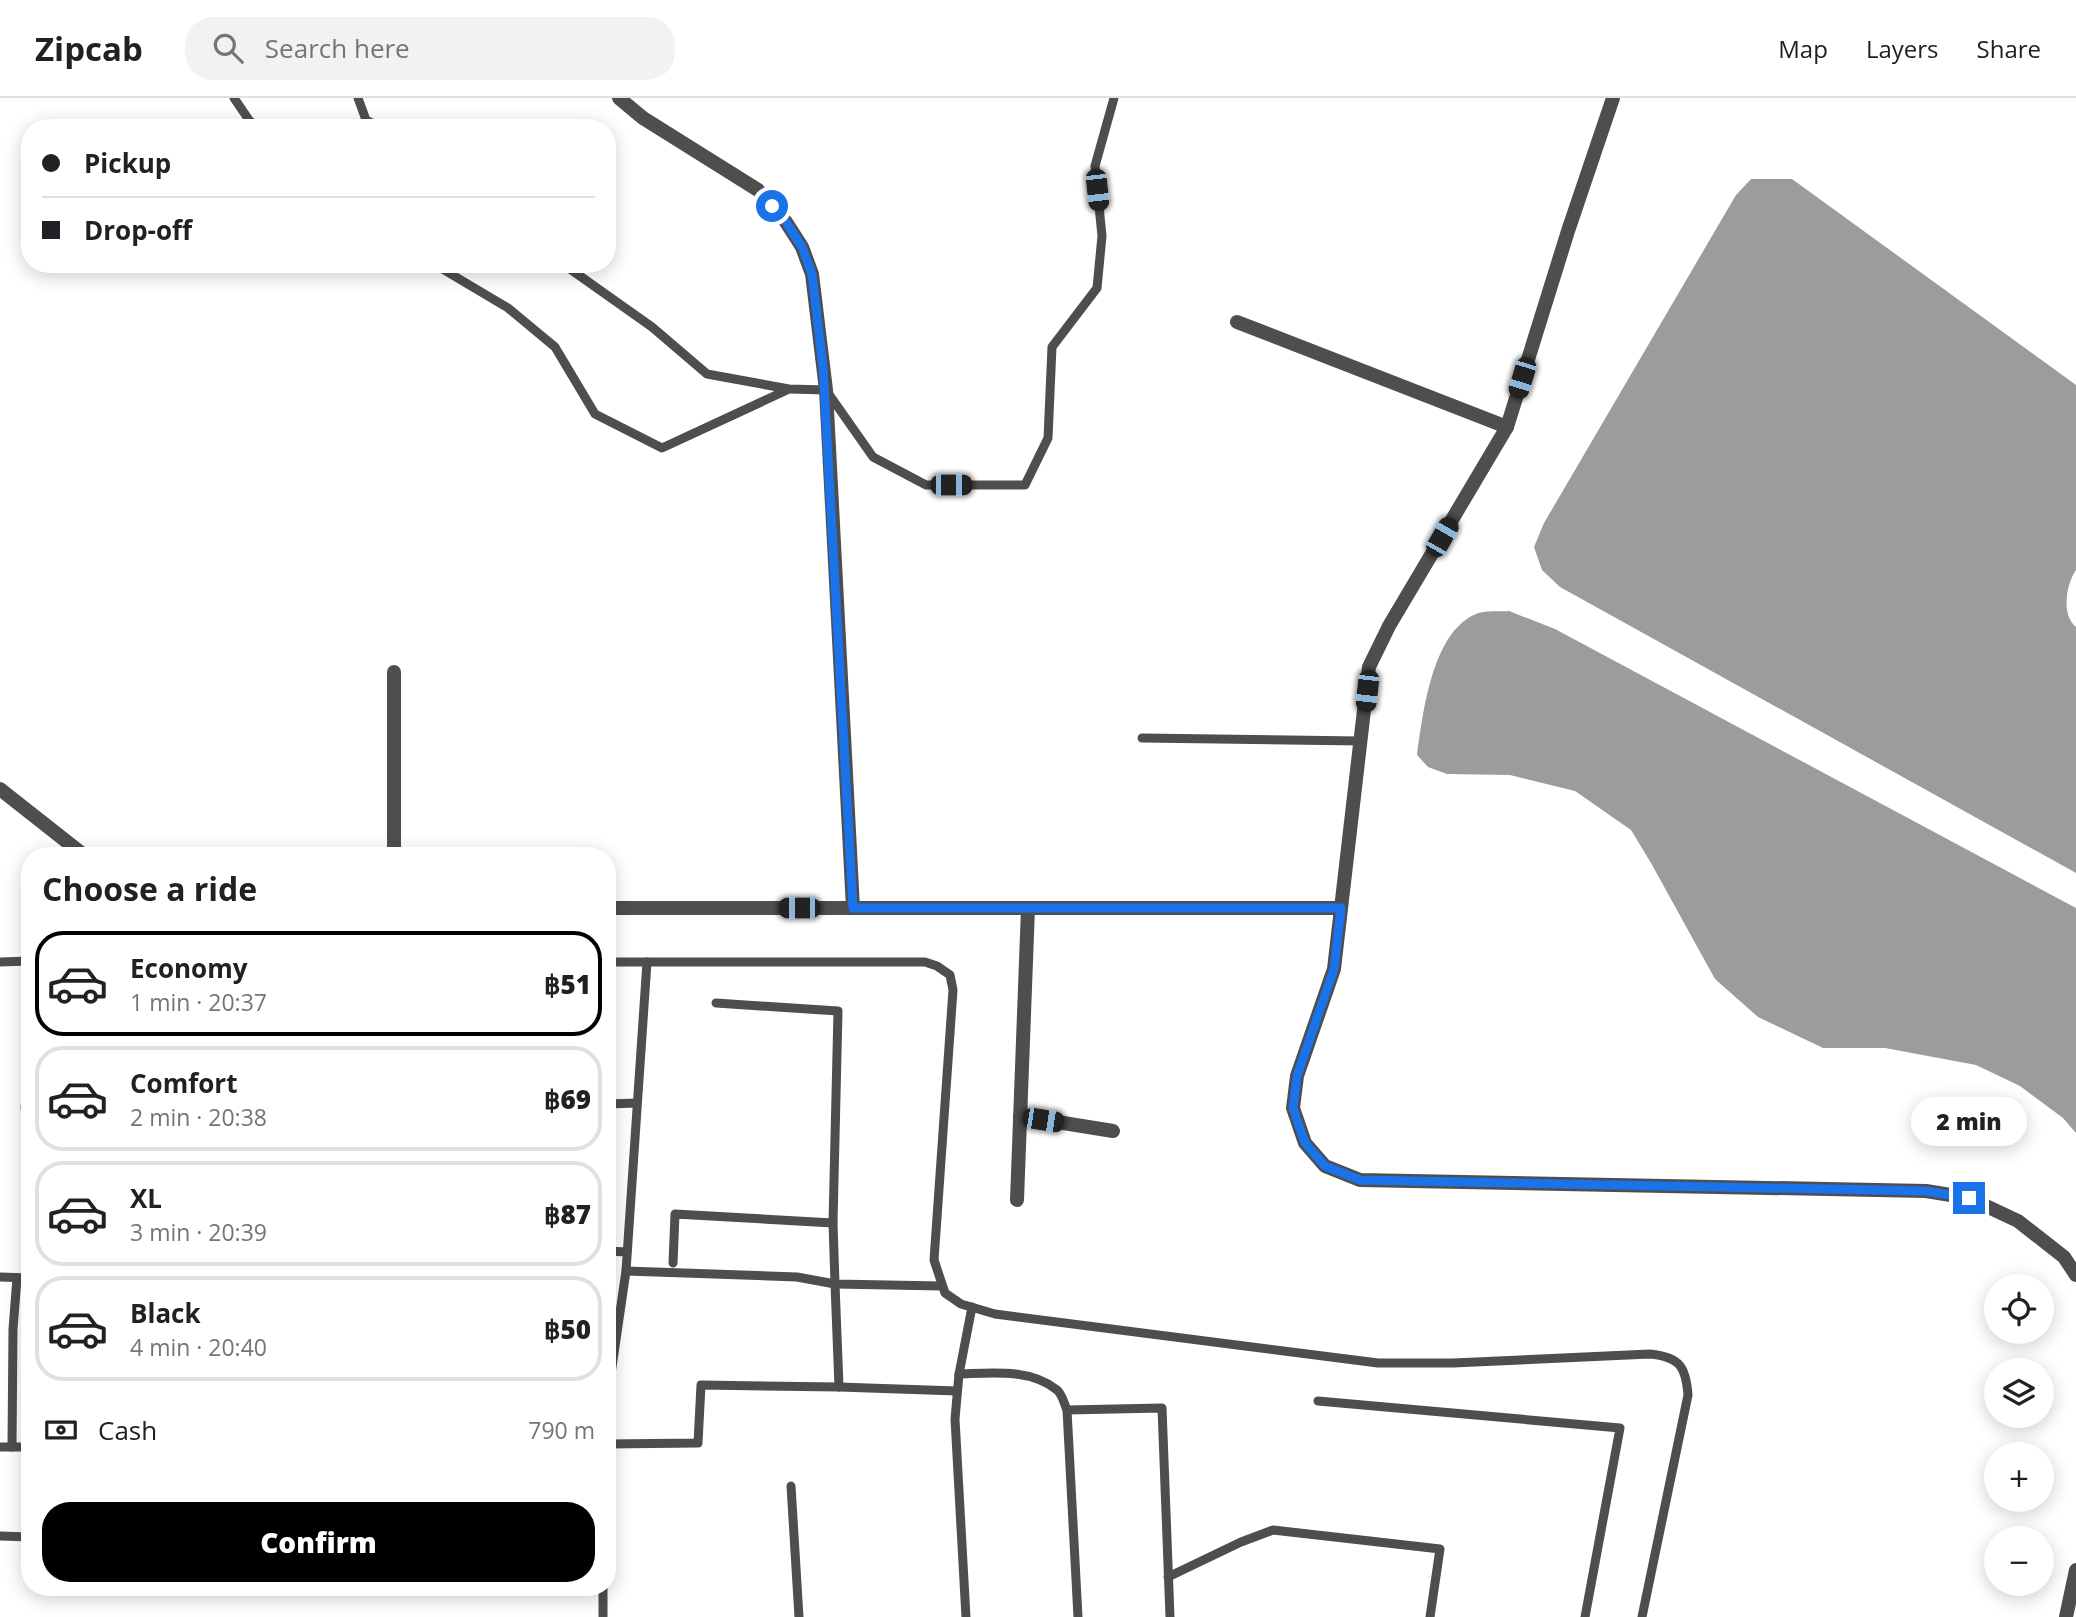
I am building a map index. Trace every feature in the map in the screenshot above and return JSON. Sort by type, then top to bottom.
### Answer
[{"type":"street","points":[[619,98],[643,118],[758,190],[786,222],[802,247],[812,274],[826,390],[853,908]]},
{"type":"street","points":[[1613,98],[1507,427],[1389,626],[1369,667],[1334,969],[1297,1076],[1293,1108],[1305,1143],[1325,1166],[1360,1180],[1926,1191],[1969,1198],[2018,1221],[2064,1257],[2076,1275]]},
{"type":"street","points":[[1237,322],[1507,427]]},
{"type":"street","points":[[394,672],[394,847]]},
{"type":"street","points":[[0,789],[74,847]]},
{"type":"street","points":[[616,908],[1341,908]]},
{"type":"street","points":[[1017,1200],[1028,908]]},
{"type":"street","points":[[1020,1116],[1113,1131]]},
{"type":"street","points":[[2066,1617],[2076,1570]]},
{"type":"lane","points":[[234,98],[248,119]]},
{"type":"lane","points":[[358,98],[366,119]]},
{"type":"lane","points":[[576,273],[652,327],[707,374],[789,389],[826,390],[873,457],[926,485],[1025,485],[1048,438],[1052,347],[1097,288],[1102,236],[1095,166],[1114,98]]},
{"type":"lane","points":[[449,273],[508,307],[555,347],[594,414],[662,448],[789,389]]},
{"type":"lane","points":[[1142,737],[1361,741]]},
{"type":"lane","points":[[0,962],[21,961]]},
{"type":"lane","points":[[616,962],[925,962],[950,975],[953,990],[934,1261],[945,1293],[961,1304],[995,1314],[1378,1363],[1452,1363],[1650,1354],[1672,1359],[1682,1366],[1688,1395],[1642,1617]]},
{"type":"lane","points":[[616,1336],[627,1252],[647,962]]},
{"type":"lane","points":[[716,1003],[838,1011],[833,1223],[839,1387]]},
{"type":"lane","points":[[616,1104],[637,1103]]},
{"type":"lane","points":[[673,1263],[675,1214],[833,1223]]},
{"type":"lane","points":[[616,1251],[627,1252]]},
{"type":"lane","points":[[625,1271],[797,1277],[835,1284],[943,1286]]},
{"type":"lane","points":[[0,1278],[21,1278]]},
{"type":"lane","points":[[12,1447],[13,1329],[17,1278]]},
{"type":"lane","points":[[966,1617],[955,1419],[959,1374],[972,1307]]},
{"type":"lane","points":[[959,1374],[1004,1372],[1039,1379],[1059,1391],[1067,1410],[1078,1617]]},
{"type":"lane","points":[[616,1444],[698,1443],[701,1385],[957,1391]]},
{"type":"lane","points":[[1318,1401],[1620,1428],[1585,1617]]},
{"type":"lane","points":[[1067,1410],[1163,1408],[1170,1617]]},
{"type":"lane","points":[[0,1447],[21,1447]]},
{"type":"lane","points":[[790,1486],[799,1617]]},
{"type":"lane","points":[[1168,1577],[1241,1542],[1273,1530],[1440,1549],[1430,1617]]},
{"type":"lane","points":[[0,1536],[21,1537]]},
{"type":"lane","points":[[603,1596],[603,1617]]},
{"type":"shaded area","points":[[1751,179],[1792,179],[2076,385],[2076,570],[2070,583],[2067,607],[2071,622],[2076,627],[2076,873],[1560,587],[1542,570],[1534,547],[1544,523],[1736,195]]},
{"type":"shaded area","points":[[1509,611],[1555,629],[2076,908],[2076,1133],[2063,1118],[2020,1086],[1976,1065],[1885,1048],[1823,1048],[1758,1017],[1715,979],[1631,830],[1575,791],[1510,775],[1447,774],[1428,767],[1417,755],[1427,697],[1440,655],[1461,624],[1476,614]]},
{"type":"route","points":[[772,206],[802,247],[812,274],[826,390],[853,908],[1341,908],[1334,969],[1297,1076],[1293,1108],[1305,1143],[1325,1166],[1360,1180],[1926,1191],[1969,1198]]}]
